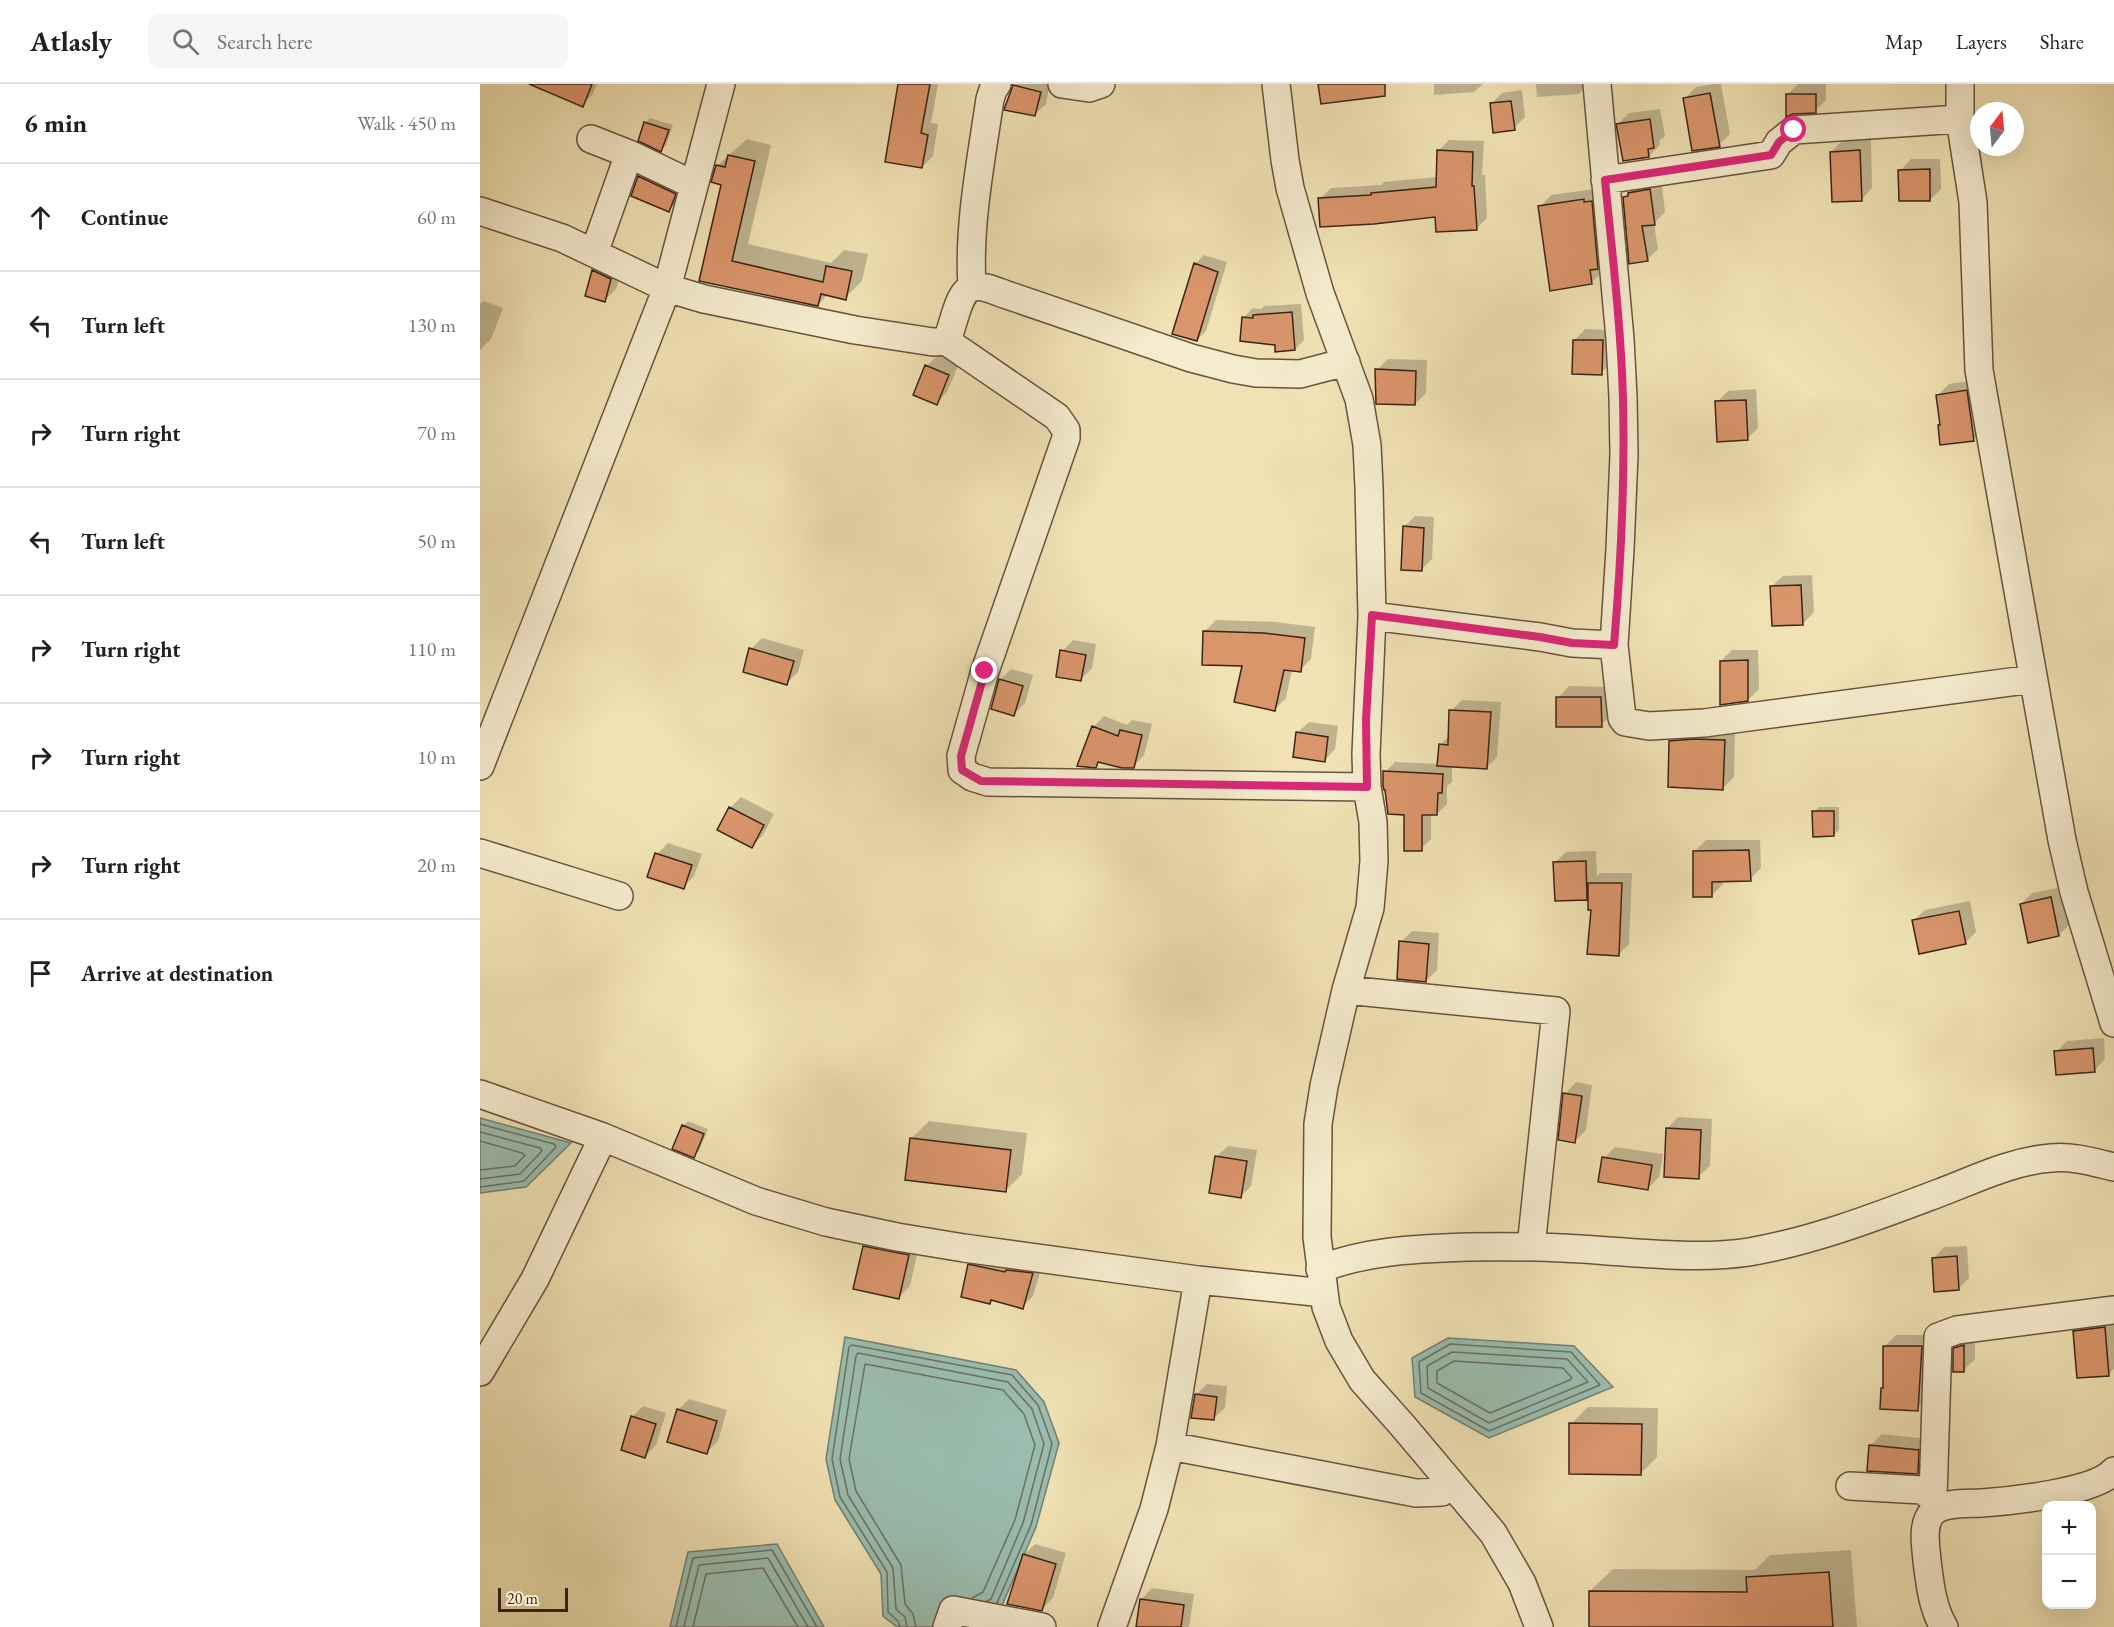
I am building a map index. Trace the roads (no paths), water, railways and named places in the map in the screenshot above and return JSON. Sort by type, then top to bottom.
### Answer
[{"type":"street","points":[[480,766],[667,288],[721,84]]},
{"type":"street","points":[[1062,84],[1089,88],[1101,84]]},
{"type":"street","points":[[1276,84],[1290,188],[1320,293],[1359,399],[1367,444],[1372,615],[1366,720],[1367,787],[1373,822],[1374,861],[1372,888],[1364,930],[1346,990],[1324,1086],[1318,1124],[1317,1238],[1326,1307],[1339,1341],[1362,1380],[1493,1533],[1522,1582],[1539,1627]]},
{"type":"street","points":[[1597,84],[1620,339],[1623,397],[1624,454],[1614,645],[1622,718],[1629,723],[1648,726],[1704,723],[2033,679]]},
{"type":"street","points":[[1960,84],[1960,119],[1973,202],[1979,370],[2064,850],[2074,892],[2114,1023]]},
{"type":"street","points":[[972,287],[971,257],[974,223],[991,86]]},
{"type":"street","points":[[1605,180],[1771,155],[1779,142],[1794,130],[1960,119]]},
{"type":"street","points":[[591,139],[694,185]]},
{"type":"street","points":[[594,253],[629,154]]},
{"type":"street","points":[[480,211],[531,226],[667,288],[704,299],[786,317],[933,342],[946,341],[1057,417],[1066,430],[1066,438],[985,671],[961,756],[962,770],[972,777],[988,782],[1367,787]]},
{"type":"street","points":[[946,341],[962,298],[972,287],[977,286],[1191,358],[1233,369],[1256,373],[1300,374],[1346,362]]},
{"type":"street","points":[[1372,615],[1572,643],[1614,645]]},
{"type":"street","points":[[480,853],[620,896]]},
{"type":"street","points":[[1346,990],[1556,1011],[1531,1246]]},
{"type":"street","points":[[480,1094],[603,1137],[732,1192],[776,1208],[826,1222],[964,1248],[1198,1280],[1322,1281],[1346,1259],[1386,1251],[1430,1248],[1531,1246],[1724,1256],[1787,1244],[1869,1218],[2025,1162],[2071,1158],[2114,1167]]},
{"type":"street","points":[[480,1372],[535,1279],[603,1137]]},
{"type":"street","points":[[1112,1627],[1155,1509],[1170,1446],[1198,1280]]},
{"type":"street","points":[[1944,1627],[1931,1591],[1925,1543],[1927,1521],[1933,1512],[1938,1337],[1957,1330],[2114,1310]]},
{"type":"street","points":[[1170,1446],[1416,1492],[1442,1492],[1452,1484]]},
{"type":"street","points":[[1925,1447],[1933,1498]]},
{"type":"street","points":[[1850,1486],[1933,1498],[2005,1501],[2098,1482],[2106,1479],[2114,1471]]},
{"type":"street","points":[[947,1627],[953,1610],[1042,1627]]},
{"type":"water","points":[[480,1118],[571,1143],[526,1187],[480,1193]]},
{"type":"water","points":[[845,1337],[1016,1370],[1044,1402],[1059,1443],[1036,1527],[1000,1610],[964,1627],[897,1627],[883,1616],[881,1574],[835,1500],[826,1459]]},
{"type":"water","points":[[1448,1338],[1574,1346],[1613,1387],[1489,1438],[1415,1397],[1412,1358]]},
{"type":"water","points":[[777,1544],[824,1627],[670,1627],[688,1552]]}]
